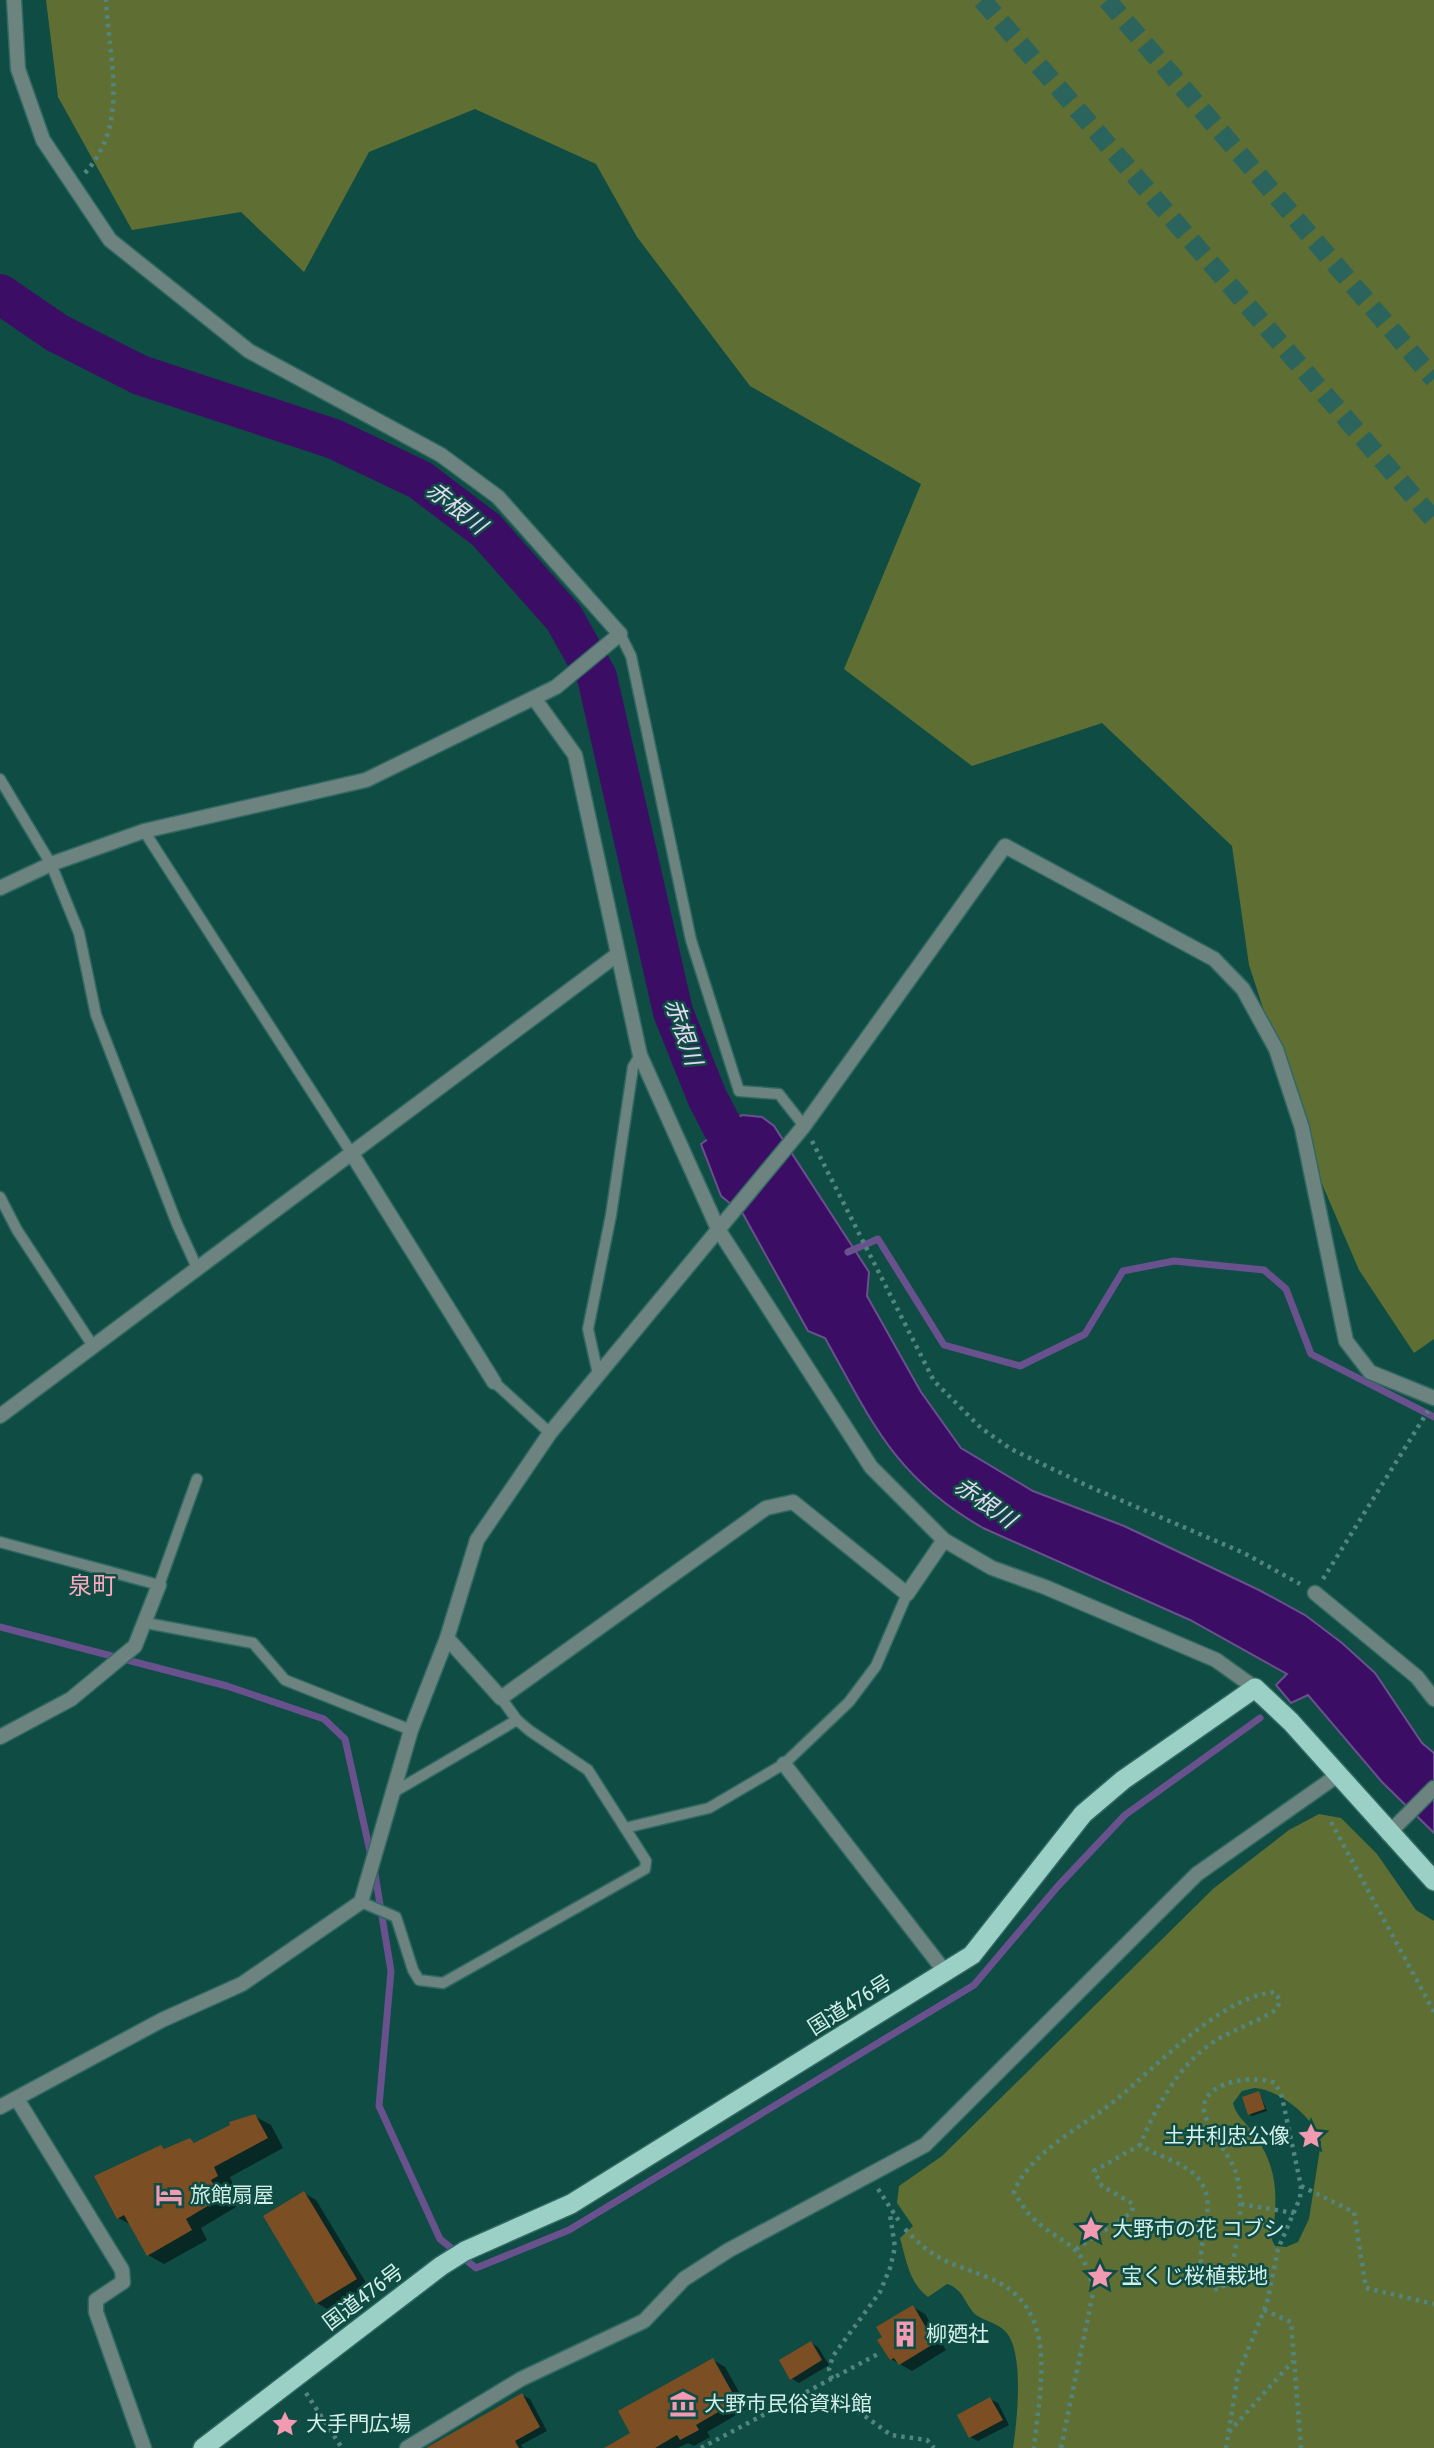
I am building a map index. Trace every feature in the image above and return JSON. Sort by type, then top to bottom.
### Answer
[{"type":"highway","points":[[1255,1688],[1393,1829],[1434,1881]]},
{"type":"highway","name":"国道476号","points":[[202,2448],[465,2251],[571,2204],[946,1973],[980,1945],[1083,1814],[1123,1780],[1255,1688]]},
{"type":"street","points":[[0,888],[51,864],[144,831],[366,780],[556,687],[615,639],[498,497],[441,455],[298,380],[240,345],[110,240],[43,140],[18,69],[14,0]]},
{"type":"street","points":[[534,698],[575,755],[640,1055],[718,1229],[871,1467],[944,1539],[992,1568],[1045,1587],[1216,1660],[1255,1688]]},
{"type":"street","points":[[0,2107],[162,2020],[242,1984],[361,1902],[411,1730],[447,1638],[477,1539],[550,1433],[804,1126],[1005,846],[1214,960],[1243,989],[1276,1049],[1302,1128],[1346,1341],[1370,1372],[1434,1400]]},
{"type":"street","points":[[0,1416],[618,954]]},
{"type":"street","points":[[352,1154],[494,1382]]},
{"type":"street","points":[[447,1638],[501,1698],[766,1508],[793,1502],[907,1594],[944,1539]]},
{"type":"street","points":[[0,1737],[71,1699],[135,1646],[159,1585]]},
{"type":"street","points":[[1315,1593],[1416,1677],[1434,1699]]},
{"type":"street","points":[[784,1764],[946,1973]]},
{"type":"street","points":[[407,2448],[521,2379],[644,2321],[684,2279],[729,2250],[925,2145],[1197,1874],[1338,1775]]},
{"type":"street","points":[[1393,1829],[1434,1788]]},
{"type":"street","points":[[17,2099],[122,2270],[123,2282],[96,2300],[96,2312],[144,2448]]},
{"type":"lane","points":[[615,639],[631,656],[691,940],[739,1091],[779,1094],[804,1126]]},
{"type":"lane","points":[[0,779],[51,864],[79,933],[96,1016],[177,1224],[198,1270]]},
{"type":"lane","points":[[144,831],[352,1154]]},
{"type":"lane","points":[[598,1374],[588,1329],[611,1215],[633,1067],[640,1055]]},
{"type":"lane","points":[[0,1196],[17,1230],[93,1346]]},
{"type":"lane","points":[[494,1382],[550,1433]]},
{"type":"lane","points":[[0,1542],[159,1585],[197,1479]]},
{"type":"lane","points":[[625,1828],[709,1808],[784,1764],[849,1702],[876,1666],[907,1594]]},
{"type":"lane","points":[[146,1623],[253,1643],[285,1680],[411,1730]]},
{"type":"lane","points":[[361,1902],[396,1917],[413,1970],[419,1980],[443,1983],[645,1869],[646,1861],[588,1770],[517,1720],[501,1698]]},
{"type":"lane","points":[[394,1792],[517,1720]]},
{"type":"path","points":[[72,187],[99,157],[111,132],[114,102],[106,0]]},
{"type":"path","points":[[804,1126],[934,1381],[981,1428],[1011,1449],[1090,1487],[1244,1553],[1315,1593],[1434,1400]]},
{"type":"path","points":[[1331,1822],[1434,2012]]},
{"type":"path","points":[[1061,2448],[1093,2293],[1092,2283],[1076,2249],[1028,2213],[1014,2192],[1020,2179],[1037,2160],[1112,2103],[1184,2040],[1235,2007],[1261,1994],[1274,1992],[1280,2000],[1277,2009],[1212,2043],[1185,2068],[1162,2100],[1140,2146],[1094,2171],[1102,2186],[1133,2204],[1132,2212],[1076,2249]]},
{"type":"path","points":[[1140,2146],[1158,2157],[1184,2167],[1196,2176],[1206,2193],[1202,2264],[1213,2289],[1221,2288],[1229,2280],[1241,2204],[1235,2170],[1205,2118],[1204,2105],[1209,2094],[1228,2083],[1251,2079],[1275,2083],[1282,2097],[1301,2186],[1294,2213],[1278,2249],[1264,2310],[1238,2374],[1226,2448]]},
{"type":"path","points":[[870,2176],[899,2221]]},
{"type":"path","points":[[1301,2186],[1354,2212],[1366,2288],[1434,2304]]},
{"type":"path","points":[[1241,2204],[1294,2213]]},
{"type":"path","points":[[832,2379],[829,2368],[833,2356],[880,2292],[890,2268],[895,2247],[890,2215],[893,2212]]},
{"type":"path","points":[[905,2229],[934,2258],[1006,2285],[1034,2317],[1041,2352],[1034,2448]]},
{"type":"path","points":[[1264,2310],[1291,2322],[1301,2448]]},
{"type":"path","points":[[701,2448],[880,2353]]},
{"type":"path","points":[[1227,2434],[1294,2360]]},
{"type":"path","points":[[295,2377],[342,2448]]},
{"type":"path","points":[[803,2394],[821,2406],[855,2409],[891,2435],[926,2440],[934,2448]]},
{"type":"green space","points":[[46,0],[1434,0],[1434,1339],[1414,1353],[1359,1270],[1316,1170],[1249,965],[1232,846],[1102,723],[972,766],[844,669],[921,484],[750,386],[637,237],[596,164],[475,109],[369,152],[304,272],[241,212],[132,230],[58,97]]},
{"type":"green space","points":[[1319,1814],[1341,1818],[1377,1854],[1416,1910],[1434,1921],[1434,2448],[1013,2448],[1018,2387],[1011,2340],[1002,2328],[976,2315],[953,2286],[947,2284],[928,2297],[916,2285],[900,2238],[913,2226],[897,2203],[899,2186],[942,2156],[1214,1888],[1289,1830]],"holes":[[[1254,2088],[1284,2099],[1303,2114],[1321,2142],[1309,2219],[1298,2242],[1286,2247],[1275,2246],[1272,2240],[1275,2209],[1272,2169],[1260,2144],[1238,2115],[1233,2103],[1242,2091]]]},
{"type":"water","points":[[742,1115],[762,1117],[774,1126],[869,1272],[867,1296],[921,1392],[961,1448],[1033,1491],[1124,1526],[1259,1590],[1305,1615],[1342,1643],[1375,1673],[1422,1743],[1434,1753],[1434,1833],[1382,1782],[1308,1695],[1291,1703],[1276,1685],[1287,1674],[1190,1620],[983,1528],[953,1509],[907,1468],[872,1422],[825,1338],[808,1331],[743,1214],[721,1196],[701,1144]]},
{"type":"building","points":[[1259,2091],[1265,2109],[1248,2115],[1242,2097]]},
{"type":"building","points":[[255,2114],[268,2138],[214,2167],[218,2176],[211,2180],[221,2198],[186,2219],[192,2230],[147,2256],[124,2215],[117,2219],[94,2176],[161,2145],[164,2149],[190,2138],[194,2143],[230,2125],[229,2122]]},
{"type":"building","points":[[304,2191],[357,2279],[316,2304],[263,2216]]},
{"type":"building","name":"柳廼社","points":[[913,2305],[935,2343],[899,2365],[894,2358],[890,2360],[877,2340],[882,2337],[876,2327]]},
{"type":"building","points":[[811,2341],[822,2360],[790,2380],[779,2360]]},
{"type":"building","points":[[713,2358],[737,2401],[696,2425],[699,2430],[680,2440],[677,2435],[655,2448],[604,2448],[630,2433],[618,2411]]},
{"type":"building","points":[[522,2393],[540,2427],[515,2441],[519,2448],[426,2448]]},
{"type":"building","points":[[990,2397],[1003,2420],[969,2438],[957,2415]]},
{"type":"waterway","name":"赤根川","points":[[0,294],[57,333],[140,375],[334,439],[420,480],[486,530],[564,618],[597,677],[673,1012],[707,1097],[723,1128],[753,1173]]},
{"type":"waterway","points":[[848,1252],[878,1239],[944,1345],[1020,1366],[1085,1334],[1123,1271],[1174,1261],[1264,1270],[1286,1289],[1311,1354],[1434,1417]]},
{"type":"waterway","points":[[0,1627],[227,1686],[324,1719],[345,1739],[371,1856]]},
{"type":"waterway","points":[[374,1868],[391,1971],[379,2106],[440,2239],[476,2268],[569,2230],[974,1985],[1058,1886],[1125,1815],[1260,1718]]},
{"type":"tunnel","points":[[982,0],[1434,520]]},
{"type":"tunnel","points":[[1107,0],[1434,379]]},
{"type":"place","name":"土井利忠公像","points":[[1311,2136]]},
{"type":"place","name":"旅館扇屋","points":[[169,2195]]},
{"type":"place","name":"大野市の花 コブシ","points":[[1091,2229]]},
{"type":"place","name":"宝くじ桜植栽地","points":[[1100,2276]]},
{"type":"place","name":"柳廼社","points":[[905,2334]]},
{"type":"place","name":"大野市民俗資料館","points":[[683,2404]]},
{"type":"place","name":"大手門広場","points":[[285,2424]]},
{"type":"district","name":"泉町","points":[[92,1586]]}]
